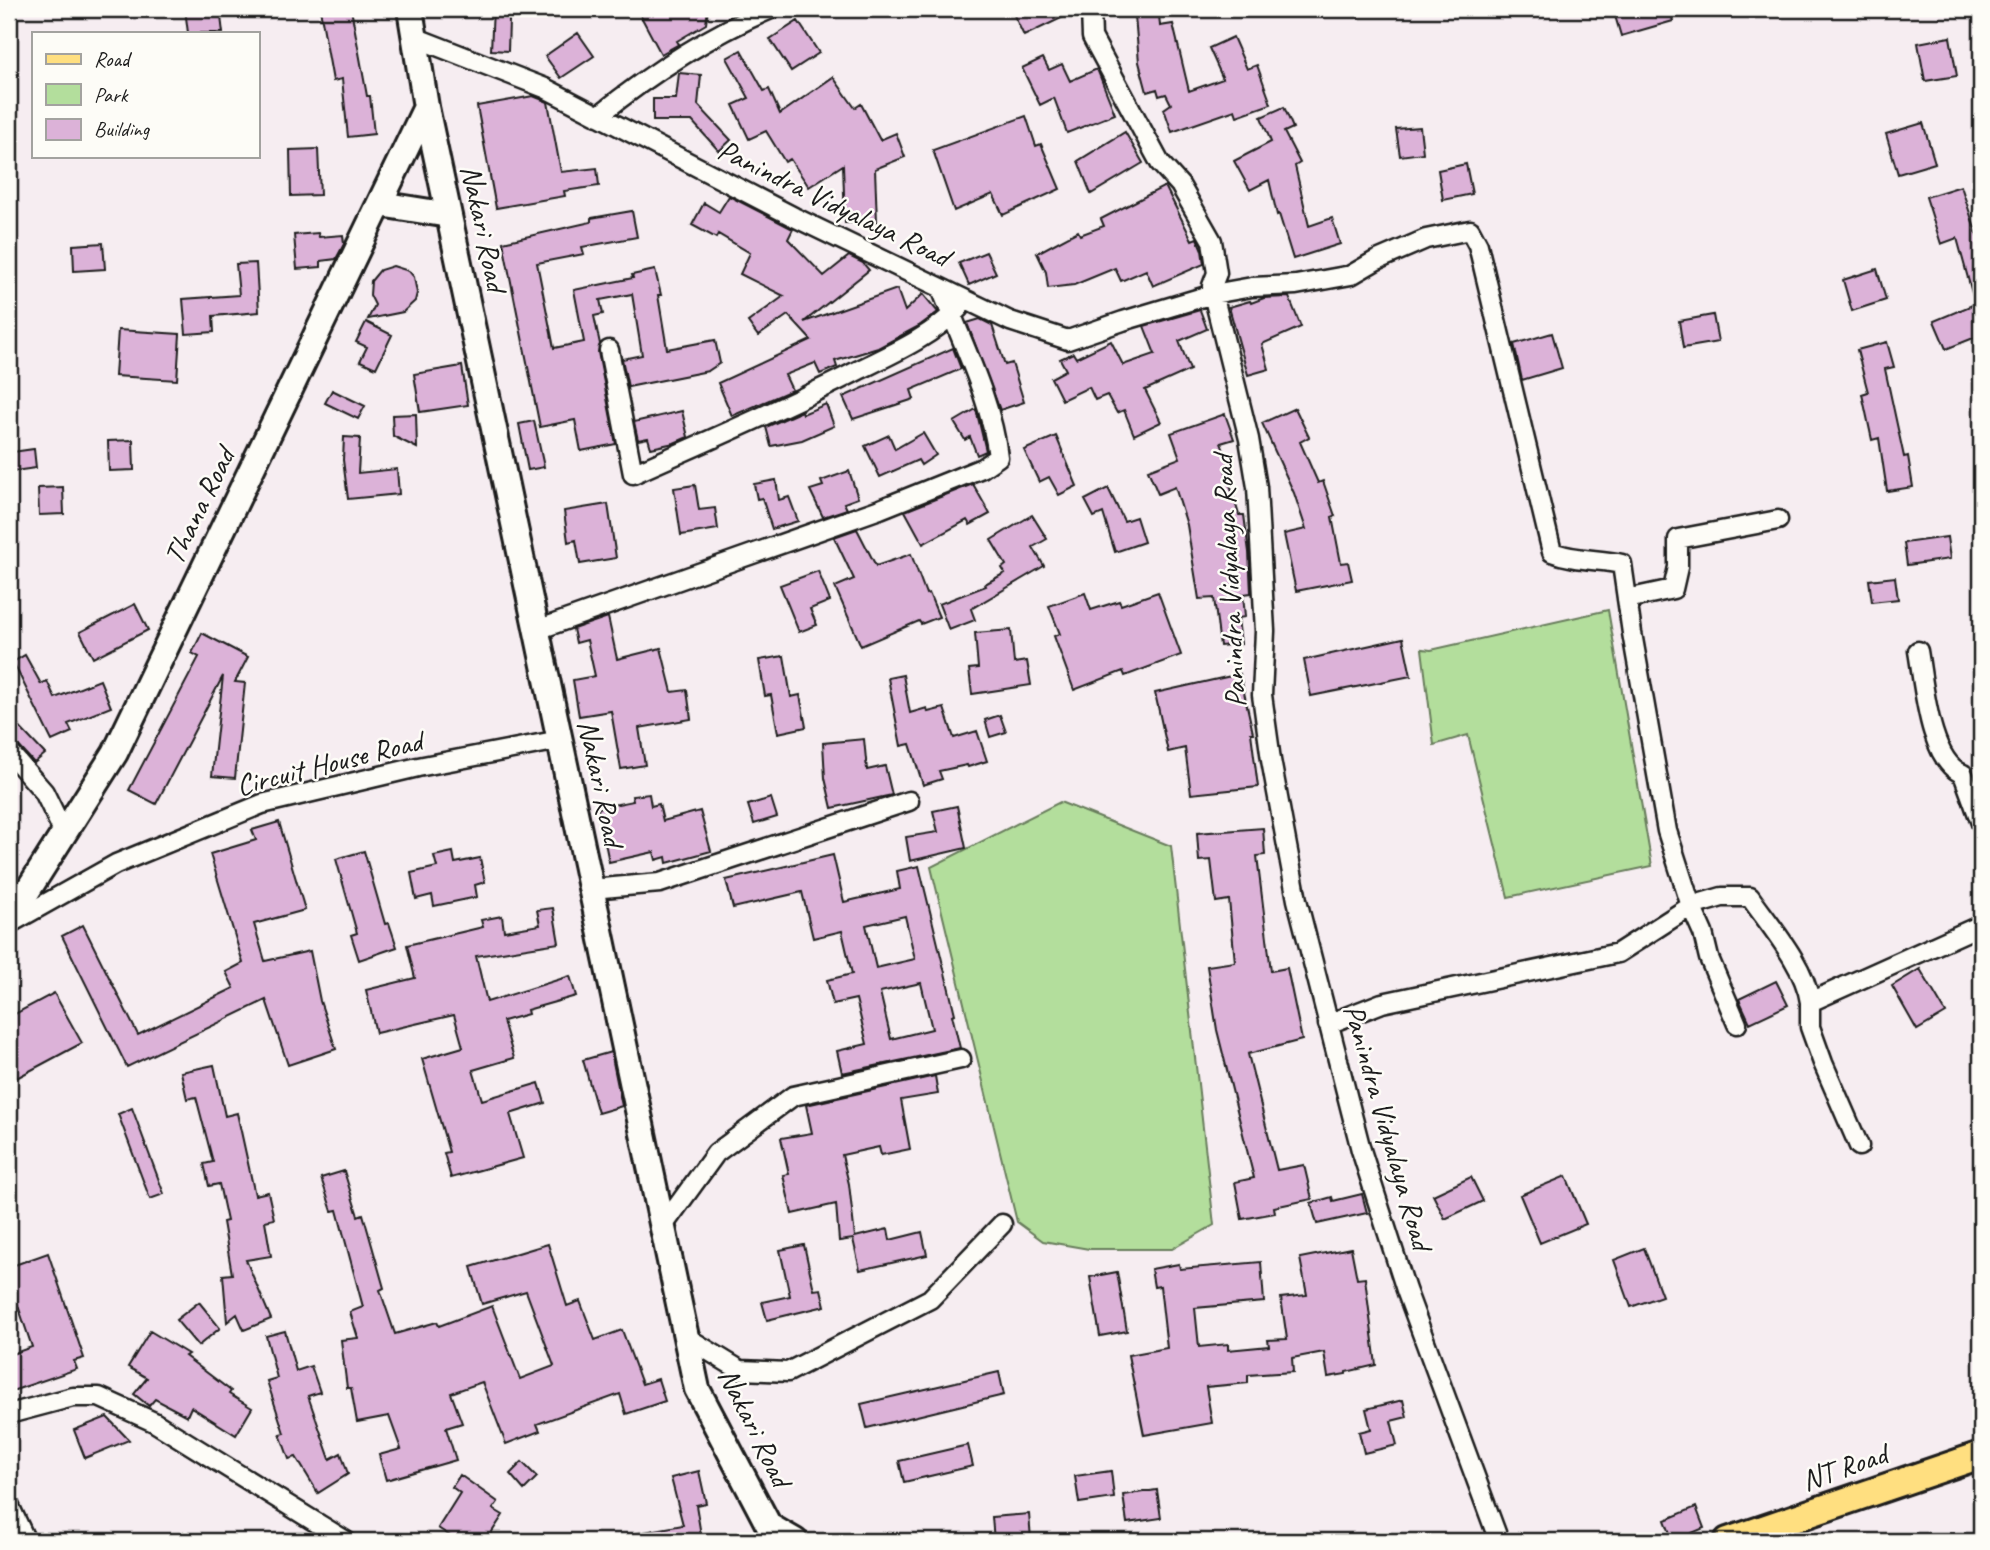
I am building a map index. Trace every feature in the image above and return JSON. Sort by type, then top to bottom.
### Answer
[{"type":"main road","name":"NT Road","points":[[1728,1541],[1981,1455]]},
{"type":"street","name":"Nakari Road","points":[[410,9],[426,107],[697,1389],[769,1526],[795,1541]]},
{"type":"street","points":[[598,116],[629,91],[678,60],[748,19],[771,9]]},
{"type":"street","points":[[1091,9],[1092,37],[1160,163],[1180,185],[1212,241],[1217,273],[1212,286],[1213,294],[1296,285],[1351,275],[1375,261],[1426,239],[1470,230],[1478,245],[1552,552],[1568,558],[1606,560],[1622,564],[1667,831],[1703,933],[1709,958],[1737,1024]]},
{"type":"street","name":"Panindra Vidyalaya Road","points":[[414,37],[545,88],[794,217],[941,288],[1010,321],[1068,340],[1213,294],[1249,439],[1257,487],[1265,631],[1262,695],[1297,900],[1361,1150],[1406,1290],[1499,1541]]},
{"type":"street","name":"Thana Road","points":[[9,922],[115,753],[426,107]]},
{"type":"street","points":[[380,204],[449,215]]},
{"type":"street","points":[[537,630],[880,509],[982,468],[998,457],[985,402],[941,288]]},
{"type":"street","points":[[609,350],[634,474],[836,382],[911,344],[952,316],[967,300]]},
{"type":"street","points":[[1627,599],[1673,589],[1678,567],[1678,539],[1778,520]]},
{"type":"street","points":[[1918,651],[1936,740],[1944,759],[1955,771],[1963,774],[1981,823]]},
{"type":"street","name":"Circuit House Road","points":[[9,922],[116,864],[262,804],[418,767],[560,740]]},
{"type":"street","points":[[9,752],[44,792],[64,833]]},
{"type":"street","points":[[591,889],[660,883],[909,801]]},
{"type":"street","points":[[1328,1024],[1382,1003],[1618,953],[1692,906],[1722,898],[1750,897],[1808,986],[1810,1027],[1859,1146]]},
{"type":"street","points":[[1810,1002],[1981,925]]},
{"type":"street","points":[[663,1226],[716,1153],[793,1096],[961,1059]]},
{"type":"street","points":[[686,1337],[740,1370],[788,1372],[930,1299],[1002,1224]]},
{"type":"street","points":[[9,1414],[73,1397],[99,1396],[154,1422],[346,1541]]},
{"type":"street","points":[[9,1505],[26,1541]]},
{"type":"green space","points":[[1608,610],[1652,866],[1508,897],[1468,735],[1434,745],[1422,649],[1431,650]]},
{"type":"green space","points":[[1060,802],[1171,846],[1214,1225],[1172,1249],[1089,1249],[1043,1241],[1017,1222],[931,867]]},
{"type":"building","points":[[185,9],[220,9],[223,32],[188,32]]},
{"type":"building","points":[[320,9],[351,9],[367,96],[370,96],[374,134],[348,137],[342,79],[333,81]]},
{"type":"building","points":[[493,9],[505,9],[509,21],[508,51],[491,50]]},
{"type":"building","points":[[637,9],[708,9],[706,24],[661,54]]},
{"type":"building","points":[[1011,9],[1080,9],[1024,36]]},
{"type":"building","points":[[1613,9],[1669,9],[1673,21],[1621,36]]},
{"type":"building","points":[[1159,14],[1160,26],[1173,24],[1189,91],[1223,79],[1209,48],[1233,37],[1247,69],[1257,65],[1271,104],[1237,116],[1235,110],[1172,132],[1164,109],[1171,104],[1166,94],[1159,96],[1157,89],[1147,92],[1139,62],[1135,16]]},
{"type":"building","points":[[798,21],[819,53],[791,71],[770,39]]},
{"type":"building","points":[[578,33],[594,56],[561,78],[545,56]]},
{"type":"building","points":[[1950,37],[1957,76],[1925,81],[1918,43]]},
{"type":"building","points":[[741,50],[764,91],[769,89],[780,114],[833,77],[855,108],[861,104],[880,140],[896,133],[905,157],[875,169],[877,222],[845,223],[843,165],[809,187],[790,159],[785,162],[766,131],[749,139],[733,105],[749,98],[727,58]]},
{"type":"building","points":[[1043,58],[1049,70],[1062,64],[1070,81],[1097,69],[1115,114],[1067,133],[1054,98],[1040,105],[1022,68]]},
{"type":"building","points":[[679,73],[701,75],[698,105],[731,140],[719,151],[692,121],[653,121],[653,99],[676,99]]},
{"type":"building","points":[[533,96],[548,102],[561,172],[597,168],[599,186],[564,191],[565,196],[496,208],[477,106]]},
{"type":"building","points":[[1284,107],[1293,128],[1284,132],[1300,163],[1295,166],[1309,226],[1332,218],[1340,244],[1293,259],[1279,214],[1277,215],[1269,180],[1250,190],[1234,161],[1271,142],[1261,117]]},
{"type":"building","points":[[1026,116],[1036,146],[1041,144],[1060,189],[1003,215],[993,194],[954,211],[933,150]]},
{"type":"building","points":[[1923,123],[1935,163],[1898,174],[1886,134]]},
{"type":"building","points":[[1420,127],[1423,153],[1400,156],[1396,129]]},
{"type":"building","points":[[1125,132],[1143,163],[1091,194],[1078,161]]},
{"type":"building","points":[[318,149],[320,195],[291,196],[290,150]]},
{"type":"building","points":[[1466,164],[1472,194],[1443,200],[1438,170]]},
{"type":"building","points":[[1165,186],[1192,240],[1197,238],[1204,264],[1153,286],[1146,270],[1121,281],[1115,268],[1074,285],[1048,288],[1046,272],[1037,253],[1078,231],[1080,235],[1104,226],[1101,219]]},
{"type":"building","points":[[1961,186],[1981,247],[1981,335],[1946,349],[1934,321],[1975,304],[1957,238],[1941,244],[1926,197]]},
{"type":"building","points":[[729,196],[793,229],[788,239],[824,276],[849,256],[863,263],[869,270],[804,322],[897,289],[905,311],[923,294],[938,312],[919,326],[878,348],[835,361],[837,367],[820,374],[815,363],[785,375],[792,390],[732,416],[718,383],[811,340],[788,315],[758,336],[748,322],[784,296],[740,274],[750,253],[718,234],[716,238],[692,225],[704,203],[719,212]]},
{"type":"building","points":[[632,211],[637,237],[582,247],[584,254],[537,263],[554,348],[584,342],[574,290],[633,278],[632,275],[655,270],[661,295],[658,295],[667,349],[715,340],[720,363],[708,371],[628,387],[622,359],[642,355],[632,294],[600,300],[603,314],[594,316],[600,344],[598,352],[616,444],[581,451],[575,420],[540,427],[503,242],[591,222],[591,218]]},
{"type":"building","points":[[318,233],[319,237],[343,235],[344,244],[336,259],[321,261],[321,267],[297,269],[294,235]]},
{"type":"building","points":[[103,243],[105,269],[74,271],[73,245]]},
{"type":"building","points":[[986,252],[996,273],[969,285],[959,263]]},
{"type":"building","points":[[256,263],[259,312],[213,316],[214,332],[186,334],[183,299],[239,295],[236,264]]},
{"type":"building","points":[[393,266],[409,271],[414,277],[417,293],[415,301],[403,312],[368,319],[375,305],[370,295],[371,281],[380,270]]},
{"type":"building","points":[[1877,269],[1886,300],[1852,311],[1843,280]]},
{"type":"building","points":[[1289,297],[1301,327],[1262,344],[1269,369],[1248,375],[1229,307],[1264,298]]},
{"type":"building","points":[[1200,310],[1207,329],[1179,341],[1190,370],[1145,390],[1161,422],[1134,435],[1124,410],[1117,413],[1107,395],[1095,400],[1089,387],[1062,400],[1051,378],[1066,370],[1060,359],[1073,353],[1076,358],[1111,341],[1123,365],[1155,354],[1144,326]]},
{"type":"building","points":[[1713,315],[1718,342],[1683,348],[1679,321]]},
{"type":"building","points":[[980,319],[992,325],[1005,365],[1012,363],[1024,402],[1000,410],[967,323]]},
{"type":"building","points":[[366,322],[392,335],[376,368],[360,361],[367,347],[356,342]]},
{"type":"building","points":[[118,330],[180,334],[177,380],[115,376]]},
{"type":"building","points":[[1552,333],[1562,368],[1522,380],[1514,344]]},
{"type":"building","points":[[1887,342],[1894,367],[1885,369],[1904,457],[1908,456],[1913,487],[1887,491],[1879,438],[1872,440],[1862,394],[1868,392],[1857,350]]},
{"type":"building","points":[[953,348],[961,369],[911,390],[914,399],[853,419],[843,397]]},
{"type":"building","points":[[462,366],[468,405],[420,412],[414,374]]},
{"type":"building","points":[[332,390],[365,406],[358,419],[325,403]]},
{"type":"building","points":[[826,404],[834,426],[802,440],[771,446],[766,427]]},
{"type":"building","points":[[1295,408],[1309,437],[1300,442],[1318,483],[1323,481],[1335,516],[1332,517],[1341,563],[1348,562],[1352,580],[1296,591],[1284,534],[1306,529],[1294,493],[1262,423]]},
{"type":"building","points":[[976,409],[986,451],[977,455],[970,437],[965,440],[954,422]]},
{"type":"building","points":[[682,411],[688,437],[651,448],[648,438],[638,440],[634,422]]},
{"type":"building","points":[[416,414],[417,448],[393,436],[392,415]]},
{"type":"building","points":[[1225,414],[1234,439],[1221,443],[1230,466],[1225,468],[1239,515],[1244,515],[1251,593],[1243,594],[1245,617],[1238,618],[1241,644],[1220,646],[1214,598],[1199,599],[1187,525],[1175,487],[1158,494],[1148,470],[1180,458],[1171,433]]},
{"type":"building","points":[[534,421],[544,467],[528,470],[519,424]]},
{"type":"building","points":[[923,433],[936,455],[921,465],[918,460],[880,477],[865,446],[889,435],[895,449]]},
{"type":"building","points":[[1056,436],[1077,486],[1059,495],[1049,477],[1039,482],[1024,450]]},
{"type":"building","points":[[344,437],[360,438],[358,473],[397,469],[399,494],[348,499],[343,460]]},
{"type":"building","points":[[133,440],[134,470],[109,471],[108,441]]},
{"type":"building","points":[[34,449],[36,468],[14,471],[12,452]]},
{"type":"building","points":[[849,471],[858,498],[844,503],[847,509],[823,517],[810,490],[823,486],[821,481]]},
{"type":"building","points":[[776,480],[779,500],[789,497],[798,521],[772,529],[762,498],[757,499],[754,484]]},
{"type":"building","points":[[973,484],[990,514],[970,525],[967,520],[923,544],[905,511]]},
{"type":"building","points":[[695,485],[699,510],[715,508],[718,529],[681,535],[674,488]]},
{"type":"building","points":[[63,487],[64,514],[39,515],[38,488]]},
{"type":"building","points":[[1108,488],[1124,521],[1136,517],[1144,542],[1115,552],[1103,513],[1094,517],[1085,500]]},
{"type":"building","points":[[608,504],[616,558],[580,564],[576,540],[568,542],[564,511]]},
{"type":"building","points":[[1032,515],[1047,539],[1033,547],[1044,566],[971,609],[975,620],[949,630],[939,604],[986,586],[985,584],[1005,573],[1002,568],[1006,565],[991,540]]},
{"type":"building","points":[[857,529],[876,566],[911,554],[926,594],[929,593],[939,617],[921,624],[919,621],[861,646],[835,587],[854,579],[834,537]]},
{"type":"building","points":[[1947,537],[1950,559],[1907,565],[1904,543]]},
{"type":"building","points":[[818,571],[830,601],[810,609],[817,625],[799,632],[780,585]]},
{"type":"building","points":[[1895,577],[1898,599],[1872,602],[1869,580]]},
{"type":"building","points":[[1158,592],[1181,655],[1125,676],[1123,671],[1074,690],[1054,636],[1060,634],[1049,606],[1085,593],[1091,610],[1119,601],[1121,605]]},
{"type":"building","points":[[135,604],[148,630],[93,658],[80,632]]},
{"type":"building","points":[[608,617],[617,659],[661,648],[672,692],[687,690],[691,719],[639,728],[645,765],[621,769],[611,711],[579,716],[573,680],[595,676],[587,640],[576,643],[573,629]]},
{"type":"building","points":[[1011,630],[1014,663],[1027,661],[1031,685],[972,694],[969,669],[978,668],[975,633]]},
{"type":"building","points":[[202,633],[248,657],[235,682],[245,683],[235,778],[212,776],[223,676],[156,804],[129,790],[199,657],[192,653]]},
{"type":"building","points":[[1403,638],[1411,676],[1311,696],[1304,660]]},
{"type":"building","points":[[25,655],[41,684],[47,681],[55,698],[100,680],[111,707],[68,724],[72,732],[52,741],[13,662]]},
{"type":"building","points":[[784,656],[791,697],[800,695],[806,727],[778,733],[771,695],[765,696],[759,660]]},
{"type":"building","points":[[1240,674],[1253,733],[1258,787],[1191,794],[1185,748],[1168,752],[1155,693]]},
{"type":"building","points":[[903,675],[910,713],[927,708],[928,712],[944,708],[954,738],[977,731],[987,761],[939,771],[942,779],[923,785],[910,744],[901,746],[888,678]]},
{"type":"building","points":[[1000,715],[1006,732],[990,737],[985,720]]},
{"type":"building","points":[[9,716],[45,754],[34,763],[18,745],[9,741]]},
{"type":"building","points":[[864,739],[867,770],[885,766],[892,795],[832,808],[825,778],[823,743]]},
{"type":"building","points":[[649,794],[651,806],[659,804],[663,821],[700,811],[711,851],[667,863],[666,857],[656,860],[654,852],[609,862],[598,808],[633,801],[632,796]]},
{"type":"building","points":[[771,798],[777,817],[754,824],[748,805]]},
{"type":"building","points":[[957,806],[966,848],[910,861],[906,837],[938,832],[933,811]]},
{"type":"building","points":[[279,822],[305,910],[254,924],[265,961],[310,951],[320,1001],[336,1049],[288,1065],[266,1000],[127,1067],[62,936],[83,925],[138,1035],[234,988],[226,972],[243,963],[210,854],[256,840],[252,830]]},
{"type":"building","points":[[1263,828],[1265,855],[1257,856],[1271,971],[1287,968],[1302,1040],[1248,1054],[1277,1170],[1304,1165],[1312,1199],[1274,1207],[1275,1213],[1242,1219],[1235,1182],[1254,1178],[1217,1030],[1207,966],[1235,962],[1229,900],[1216,902],[1211,860],[1199,861],[1197,833]]},
{"type":"building","points":[[364,851],[385,924],[389,923],[397,947],[359,960],[351,935],[357,933],[336,859]]},
{"type":"building","points":[[453,852],[455,863],[480,858],[485,882],[475,885],[477,897],[434,906],[432,895],[416,899],[411,873],[437,867],[434,856]]},
{"type":"building","points":[[833,855],[844,902],[900,889],[897,871],[919,866],[955,1014],[952,1015],[960,1048],[842,1073],[837,1051],[867,1044],[856,999],[833,1004],[827,980],[852,974],[842,931],[813,938],[802,892],[733,908],[726,880]],"holes":[[[905,916],[915,959],[876,968],[866,925]],[[921,983],[932,1029],[891,1039],[880,992]]]},
{"type":"building","points":[[553,908],[559,943],[476,956],[487,1002],[570,976],[576,996],[527,1010],[528,1014],[503,1021],[514,1058],[473,1070],[482,1100],[539,1083],[545,1103],[510,1114],[523,1158],[451,1178],[444,1153],[449,1152],[422,1059],[463,1047],[454,1015],[376,1033],[366,990],[415,978],[407,945],[483,927],[481,920],[502,916],[504,931],[540,925],[537,910]]},
{"type":"building","points":[[1920,969],[1946,1013],[1917,1030],[1892,986]]},
{"type":"building","points":[[1776,981],[1788,1005],[1750,1023],[1739,999]]},
{"type":"building","points":[[54,993],[82,1043],[9,1082],[9,1017]]},
{"type":"building","points":[[611,1052],[622,1106],[598,1113],[583,1060]]},
{"type":"building","points":[[214,1065],[225,1116],[237,1113],[255,1195],[268,1192],[274,1219],[265,1221],[271,1256],[246,1260],[271,1319],[244,1330],[237,1314],[227,1322],[223,1275],[232,1274],[223,1222],[227,1221],[219,1184],[209,1186],[204,1164],[213,1162],[196,1097],[187,1099],[181,1072]]},
{"type":"building","points":[[935,1076],[938,1094],[901,1100],[910,1149],[881,1155],[879,1147],[842,1155],[849,1184],[855,1237],[888,1229],[890,1240],[922,1232],[927,1255],[860,1270],[853,1239],[839,1241],[836,1204],[792,1214],[783,1175],[789,1174],[781,1138],[812,1133],[806,1105]]},
{"type":"building","points":[[132,1108],[164,1194],[150,1199],[118,1114]]},
{"type":"building","points":[[344,1171],[358,1216],[363,1214],[384,1288],[380,1290],[395,1334],[437,1322],[439,1326],[492,1306],[520,1379],[554,1366],[526,1291],[482,1304],[471,1267],[548,1244],[567,1306],[580,1301],[595,1340],[622,1330],[642,1384],[658,1379],[665,1401],[626,1414],[620,1394],[537,1424],[540,1431],[506,1444],[482,1382],[451,1393],[462,1423],[446,1428],[456,1460],[386,1480],[379,1455],[401,1449],[389,1416],[357,1422],[351,1388],[347,1388],[341,1340],[358,1338],[350,1312],[363,1307],[337,1210],[332,1211],[321,1178]]},
{"type":"building","points":[[1566,1176],[1586,1224],[1540,1243],[1520,1195]]},
{"type":"building","points":[[1471,1177],[1483,1201],[1445,1219],[1433,1195]]},
{"type":"building","points":[[1362,1194],[1367,1213],[1317,1224],[1311,1203],[1332,1197],[1333,1201]]},
{"type":"building","points":[[804,1245],[814,1290],[821,1289],[825,1306],[767,1320],[762,1302],[790,1296],[780,1250]]},
{"type":"building","points":[[1351,1248],[1357,1279],[1365,1278],[1376,1365],[1328,1377],[1324,1352],[1292,1358],[1293,1372],[1248,1375],[1248,1383],[1206,1387],[1212,1423],[1144,1435],[1128,1355],[1167,1348],[1160,1286],[1154,1287],[1151,1269],[1179,1264],[1180,1269],[1261,1262],[1264,1302],[1195,1308],[1199,1347],[1228,1344],[1228,1350],[1269,1346],[1268,1340],[1287,1339],[1281,1298],[1307,1295],[1300,1258]]},
{"type":"building","points":[[1644,1248],[1662,1296],[1631,1307],[1614,1260]]},
{"type":"building","points":[[48,1253],[84,1358],[74,1361],[77,1369],[9,1392],[9,1355],[32,1347],[9,1279],[9,1267]]},
{"type":"building","points":[[1117,1272],[1127,1331],[1100,1336],[1090,1277]]},
{"type":"building","points":[[199,1302],[220,1328],[198,1346],[176,1320]]},
{"type":"building","points":[[150,1331],[188,1354],[185,1356],[231,1391],[229,1394],[252,1408],[236,1435],[191,1407],[187,1416],[155,1399],[149,1406],[134,1394],[147,1378],[128,1367]]},
{"type":"building","points":[[285,1331],[296,1371],[311,1366],[320,1392],[308,1396],[330,1459],[341,1453],[348,1474],[318,1493],[296,1457],[289,1459],[280,1434],[284,1433],[267,1381],[277,1378],[266,1336]]},
{"type":"building","points":[[999,1372],[1004,1395],[867,1428],[861,1404]]},
{"type":"building","points":[[1403,1400],[1407,1417],[1391,1421],[1397,1445],[1364,1453],[1359,1432],[1371,1429],[1366,1409]]},
{"type":"building","points":[[107,1417],[129,1440],[85,1458],[74,1430]]},
{"type":"building","points":[[968,1445],[973,1466],[904,1482],[899,1461]]},
{"type":"building","points":[[522,1462],[537,1477],[524,1490],[510,1474]]},
{"type":"building","points":[[699,1471],[706,1503],[696,1505],[702,1541],[639,1541],[638,1533],[683,1525],[671,1478]]},
{"type":"building","points":[[1111,1471],[1114,1498],[1079,1503],[1075,1476]]},
{"type":"building","points":[[460,1475],[498,1502],[493,1509],[503,1515],[486,1541],[458,1541],[438,1528],[460,1493],[452,1487]]},
{"type":"building","points":[[1157,1490],[1161,1518],[1127,1523],[1123,1495]]},
{"type":"building","points":[[1696,1507],[1704,1528],[1673,1541],[1665,1520]]},
{"type":"building","points":[[1029,1514],[1031,1539],[994,1541],[992,1517]]}]
